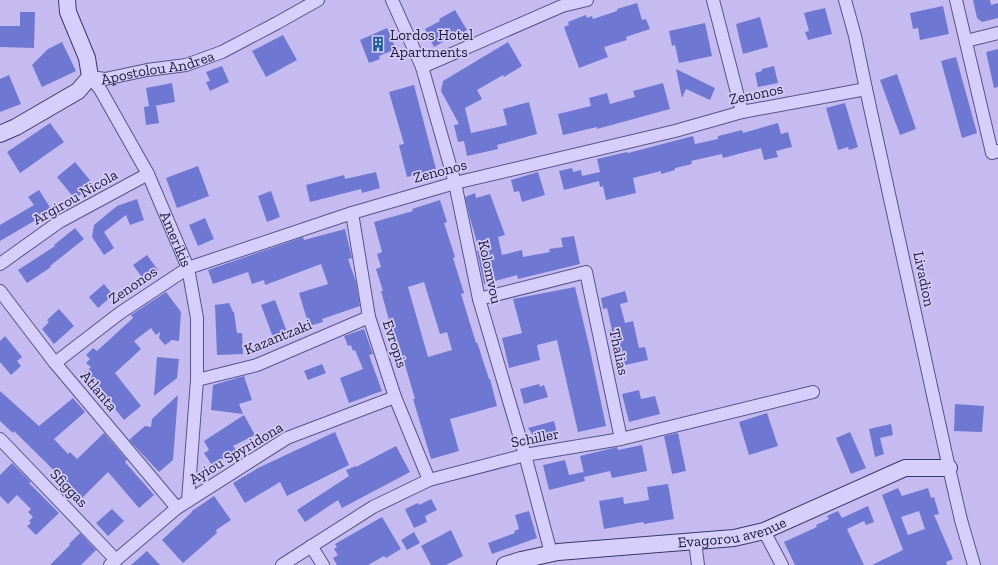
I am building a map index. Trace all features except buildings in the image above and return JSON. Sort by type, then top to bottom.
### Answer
[{"type":"street","name":"Amerikis","points":[[67,0],[68,12],[87,58],[90,77],[100,89],[148,174],[188,268],[197,318],[196,380],[188,500]]},
{"type":"street","name":"Apostolou Andrea","points":[[0,134],[16,127],[78,90],[90,77],[105,79],[147,70],[186,65],[222,52],[318,0]]},
{"type":"street","name":"Kolomvou","points":[[392,0],[422,68],[455,183],[479,299],[525,455],[551,553]]},
{"type":"street","points":[[422,68],[562,6],[586,0]]},
{"type":"street","points":[[713,0],[742,112]]},
{"type":"street","name":"Livadion","points":[[845,0],[855,36],[949,468],[961,520],[974,565]]},
{"type":"street","points":[[956,0],[995,152]]},
{"type":"street","points":[[966,41],[998,33]]},
{"type":"street","name":"Zenonos","points":[[55,363],[120,313],[188,268],[352,213],[455,183],[675,131],[742,112],[866,89]]},
{"type":"street","name":"Argirou Nicola","points":[[0,264],[59,222],[148,174]]},
{"type":"street","name":"Evropis","points":[[352,213],[369,317],[396,397],[429,480]]},
{"type":"street","name":"Thalias","points":[[479,299],[586,272],[621,439]]},
{"type":"street","name":"Atlanta","points":[[0,291],[55,363],[177,508]]},
{"type":"street","name":"Kazantzaki","points":[[196,380],[257,365],[369,317]]},
{"type":"street","name":"Schiller","points":[[282,565],[373,507],[429,480],[525,455],[621,439],[813,392]]},
{"type":"street","name":"Ayiou Spyridona","points":[[113,562],[188,500],[287,438],[396,397]]},
{"type":"street","name":"Sfiggas","points":[[0,439],[113,562]]},
{"type":"street","name":"Evagorou avenue","points":[[505,565],[551,553],[734,538],[764,531],[905,468],[949,468]]},
{"type":"street","points":[[764,531],[782,565]]},
{"type":"street","points":[[695,542],[698,565]]},
{"type":"street","points":[[311,546],[323,565]]},
{"type":"place","name":"Lordos Hotel Apartments","points":[[378,44]]}]
